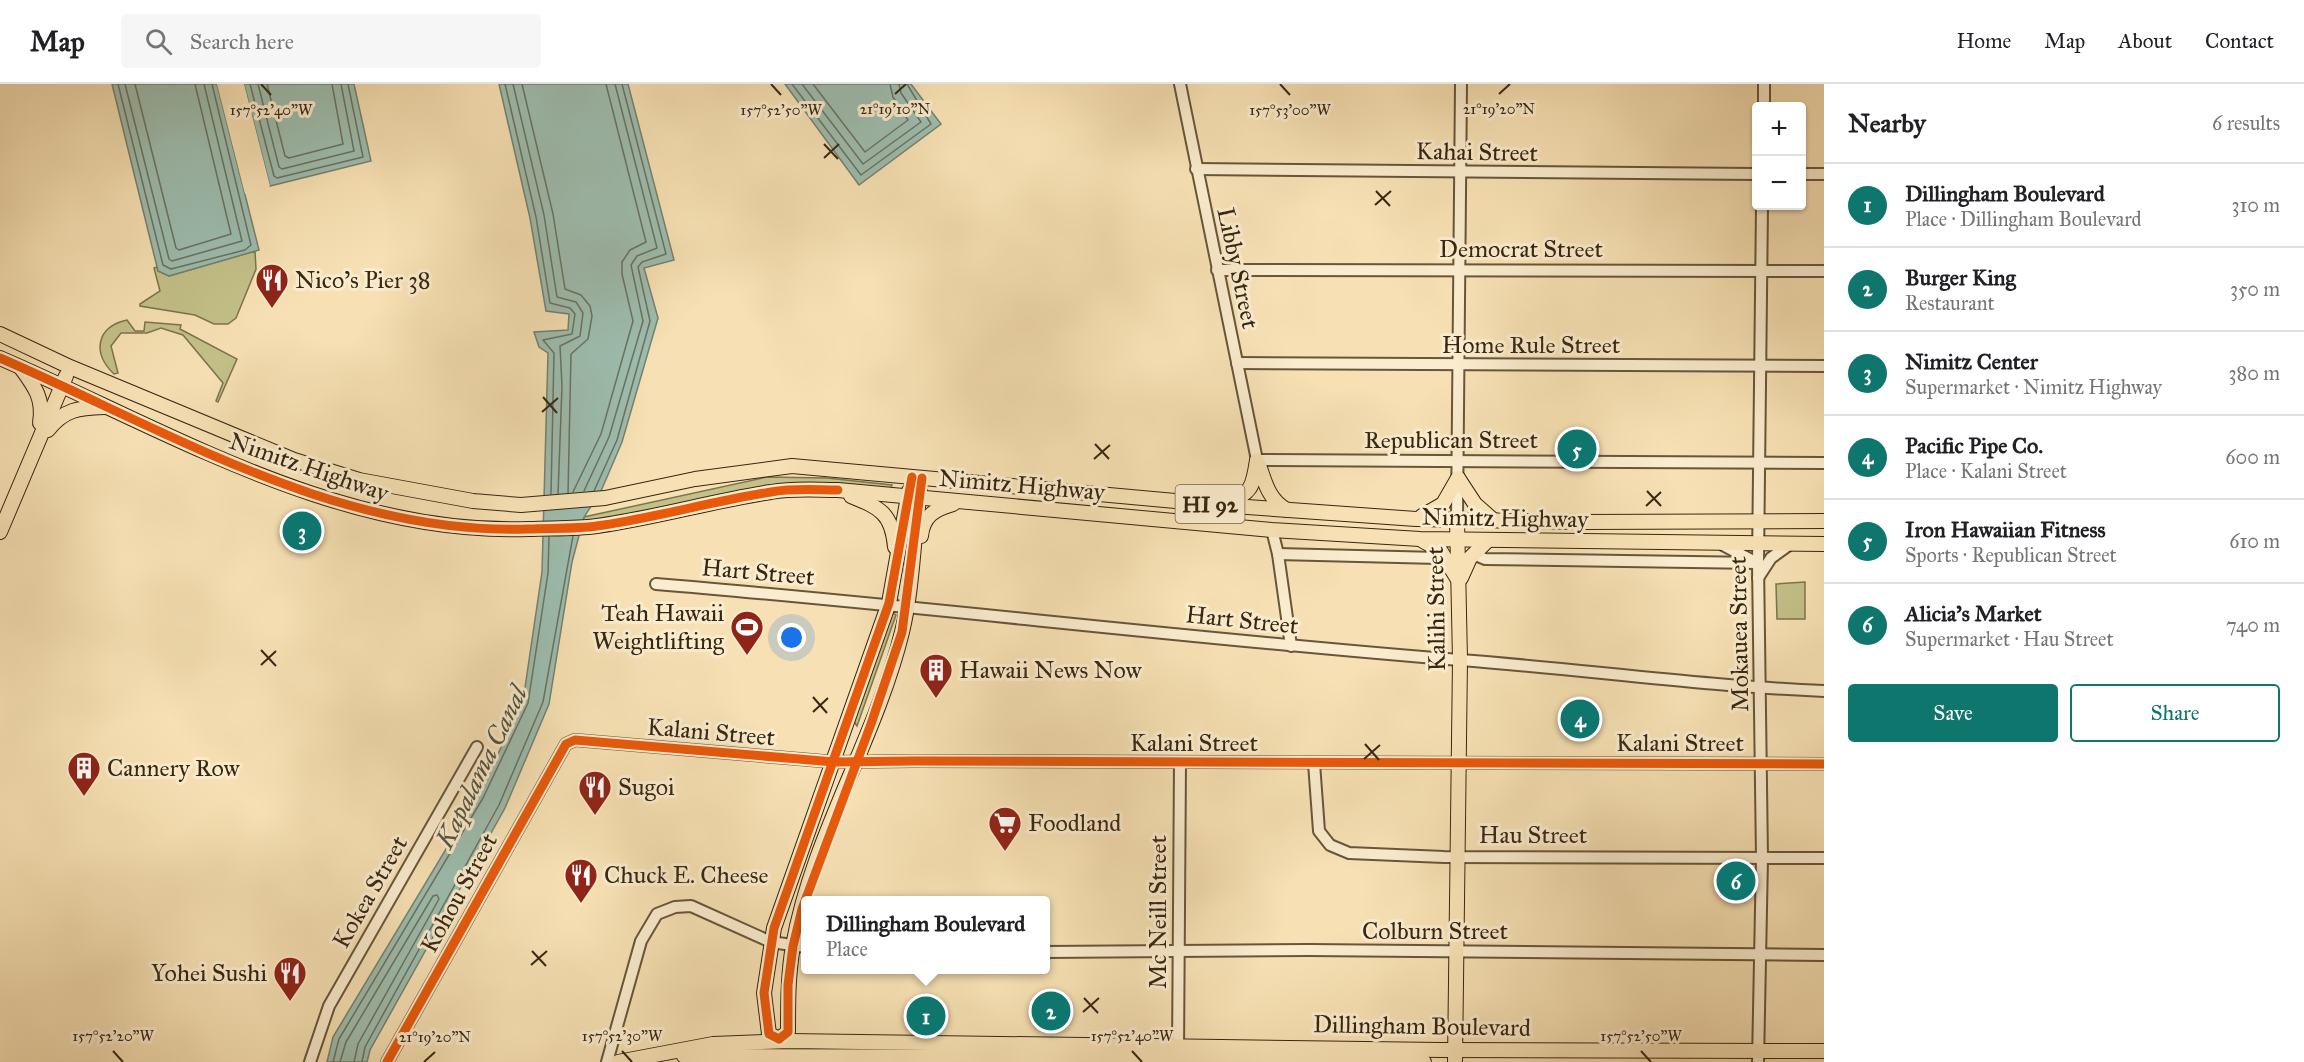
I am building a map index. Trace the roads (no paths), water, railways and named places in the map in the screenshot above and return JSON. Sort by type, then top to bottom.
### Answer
[{"type":"main road","name":"Nimitz Highway","points":[[0,334],[70,367],[294,460],[359,480],[427,494],[521,505],[605,498],[695,479],[792,466],[1288,511],[1416,519],[1758,523],[1824,521]]},
{"type":"main road","name":"Nimitz Highway","points":[[0,358],[62,384],[105,407],[230,462],[349,507],[422,523],[525,529],[597,526],[771,491],[838,490],[1272,530],[1420,539],[1758,546],[1824,544]]},
{"type":"main road","points":[[20,366],[39,392],[43,407],[38,443]]},
{"type":"main road","points":[[0,532],[70,367]]},
{"type":"main road","points":[[38,443],[56,419],[64,413],[79,408],[105,407]]},
{"type":"main road","points":[[1219,505],[1238,499],[1251,487],[1255,482],[1257,460]]},
{"type":"main road","points":[[1257,460],[1270,496],[1276,504],[1288,511]]},
{"type":"main road","points":[[807,896],[902,632],[906,605],[904,568],[917,477]]},
{"type":"main road","points":[[1416,519],[1443,504],[1458,478],[1475,504],[1492,519]]},
{"type":"main road","points":[[838,490],[880,508],[889,520],[904,568]]},
{"type":"main road","points":[[781,1059],[779,1041],[769,1034],[764,993],[771,942],[779,909],[797,855],[834,762],[889,603],[904,568],[919,549],[924,522],[940,508],[958,502]]},
{"type":"main road","name":"Kalihi Street","points":[[1455,1056],[1460,660],[1457,519]]},
{"type":"main road","points":[[1420,539],[1434,545],[1448,560],[1459,583]]},
{"type":"main road","points":[[1459,583],[1465,566],[1473,554],[1487,541]]},
{"type":"main road","points":[[779,1041],[788,1032],[788,985],[799,946]]},
{"type":"main road","name":"Dillingham Boulevard","points":[[618,1062],[713,1044],[779,1041],[1424,1062]]},
{"type":"main road","name":"Dillingham Boulevard","points":[[661,1055],[781,1059],[1178,1055],[1759,1057],[1824,1052]]},
{"type":"street","name":"Libby Street","points":[[1179,84],[1257,460]]},
{"type":"street","name":"Kalihi Street","points":[[1457,519],[1461,84]]},
{"type":"street","points":[[1764,84],[1764,102]]},
{"type":"street","name":"Kahai Street","points":[[1196,170],[1752,174]]},
{"type":"street","points":[[1806,174],[1824,174]]},
{"type":"street","name":"Mokauea Street","points":[[1759,1057],[1762,858],[1758,523],[1762,210]]},
{"type":"street","name":"Democrat Street","points":[[1217,270],[1824,270]]},
{"type":"street","name":"Home Rule Street","points":[[1237,363],[1824,366]]},
{"type":"street","name":"Republican Street","points":[[1257,460],[1824,463]]},
{"type":"street","points":[[1272,530],[1278,554],[1291,646]]},
{"type":"street","points":[[1723,545],[1758,563]]},
{"type":"street","points":[[1758,578],[1771,558],[1789,545]]},
{"type":"street","points":[[1278,554],[1448,560]]},
{"type":"street","points":[[1473,554],[1485,559],[1758,563]]},
{"type":"street","name":"Hart Street","points":[[656,584],[889,603],[1291,646],[1761,688],[1824,691]]},
{"type":"street","name":"Kalani Street","points":[[566,744],[575,740],[855,763],[913,761],[1824,764]]},
{"type":"street","name":"Kohou Street","points":[[387,1062],[566,744]]},
{"type":"street","name":"Kokea Street","points":[[310,1062],[329,1006],[477,747]]},
{"type":"street","name":"Mc Neill Street","points":[[1178,1055],[1180,763]]},
{"type":"street","name":"Hau Street","points":[[1314,763],[1319,831],[1330,845],[1349,853],[1456,856],[1824,858]]},
{"type":"street","points":[[607,1062],[641,942],[657,914],[675,907],[691,906],[771,942],[799,946]]},
{"type":"street","name":"Colburn Street","points":[[1050,952],[1824,955]]},
{"type":"water","points":[[112,84],[217,84],[259,250],[169,276],[158,271]]},
{"type":"water","points":[[244,84],[354,84],[371,161],[270,186]]},
{"type":"water","points":[[499,84],[628,84],[674,260],[644,268],[658,318],[622,442],[601,491],[584,517],[572,562],[549,704],[505,808],[370,1050],[367,1062],[327,1062],[333,1037],[478,796],[523,701],[542,572],[548,353],[539,347],[534,332],[568,330],[569,314],[546,311],[530,218]]},
{"type":"water","points":[[785,84],[911,84],[941,124],[859,185]]},
{"type":"place","name":"Nico’s Pier 38","points":[[272,309]]},
{"type":"place","name":"Iron Hawaiian Fitness","points":[[1577,449]]},
{"type":"place","name":"Nimitz Center","points":[[302,531]]},
{"type":"place","name":"Teah Hawaii Weightlifting","points":[[747,656]]},
{"type":"place","name":"Hawaii News Now","points":[[936,699]]},
{"type":"place","name":"Pacific Pipe Co.","points":[[1580,719]]},
{"type":"place","name":"Cannery Row","points":[[84,797]]},
{"type":"place","name":"Sugoi","points":[[595,816]]},
{"type":"place","name":"Foodland","points":[[1005,852]]},
{"type":"place","name":"Alicia's Market","points":[[1736,881]]},
{"type":"place","name":"Chuck E. Cheese","points":[[581,904]]},
{"type":"place","name":"Yohei Sushi","points":[[290,1002]]},
{"type":"place","name":"Burger King","points":[[1051,1011]]},
{"type":"place","name":"Dillingham Boulevard","points":[[926,1016]]},
{"type":"water label","name":"Kapalama Canal","points":[[481,767]]}]
